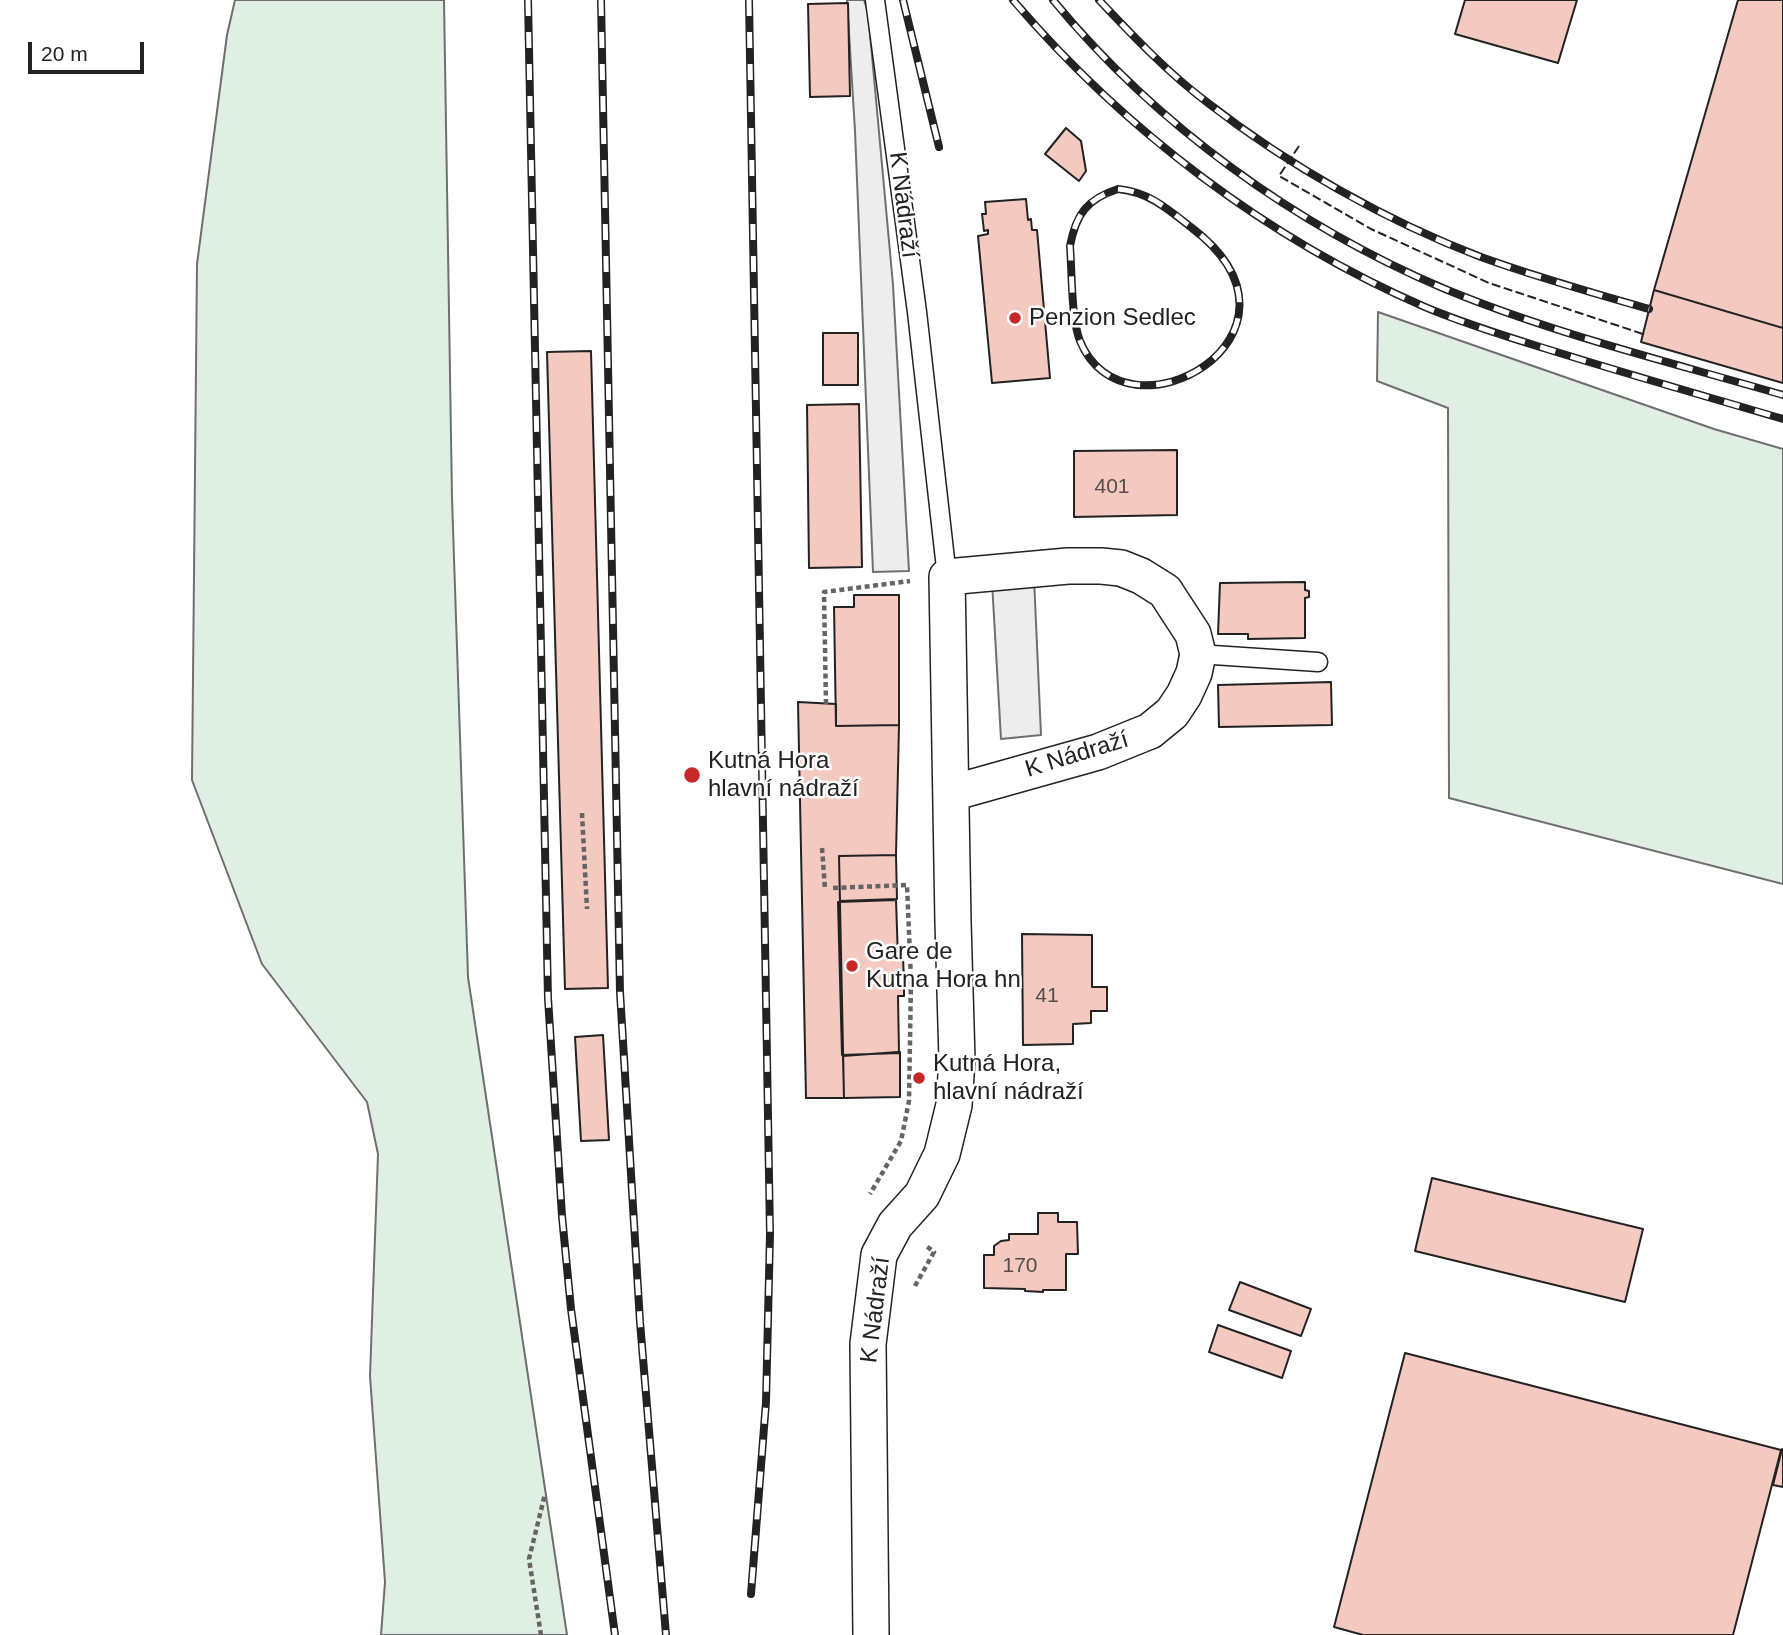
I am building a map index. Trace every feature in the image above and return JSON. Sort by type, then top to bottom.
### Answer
[{"type":"street","points":[[947,577],[1068,566],[1121,568],[1141,576],[1165,591],[1193,634],[1198,654]]},
{"type":"street","name":"K Nádraží","points":[[871,1635],[867,1344],[879,1255],[895,1225],[922,1195],[942,1154],[954,1105],[958,1024],[953,922],[947,577]]},
{"type":"street","name":"K Nádraží","points":[[952,793],[1098,752],[1150,730],[1172,713],[1184,695],[1194,673],[1198,654]]},
{"type":"lane","name":"K Nádraží","points":[[875,0],[917,312],[947,577]]},
{"type":"lane","points":[[1198,654],[1318,662]]},
{"type":"path","points":[[827,704],[824,592],[947,577]]},
{"type":"path","points":[[583,813],[587,909]]},
{"type":"path","points":[[822,848],[825,889]]},
{"type":"path","points":[[833,888],[907,885],[911,980],[909,1101],[901,1140],[869,1194],[872,1203]]},
{"type":"path","points":[[541,1635],[529,1559],[545,1494]]},
{"type":"green space","points":[[235,0],[444,0],[452,498],[468,977],[567,1635],[381,1635],[385,1582],[370,1376],[378,1154],[367,1102],[262,964],[192,780],[197,264],[227,35]]},
{"type":"green space","points":[[1378,312],[1714,429],[1783,449],[1783,884],[1449,798],[1448,408],[1377,381]]},
{"type":"shaded area","points":[[847,0],[864,0],[868,12],[893,285],[909,571],[873,572]]},
{"type":"shaded area","points":[[1034,578],[1041,735],[1001,739],[992,582]]},
{"type":"building","points":[[1465,0],[1577,0],[1558,63],[1455,34]]},
{"type":"building","points":[[1738,0],[1783,0],[1783,328],[1654,290]]},
{"type":"building","points":[[848,3],[850,96],[810,97],[808,4]]},
{"type":"building","points":[[1066,128],[1081,141],[1086,171],[1079,181],[1045,154]]},
{"type":"building","name":"Penzion Sedlec","points":[[1026,199],[1028,220],[1031,219],[1032,230],[1037,230],[1050,378],[992,383],[978,236],[988,234],[988,230],[984,231],[982,214],[986,214],[985,202]]},
{"type":"building","points":[[1654,290],[1783,328],[1783,383],[1641,342]]},
{"type":"building","points":[[823,333],[858,333],[858,385],[823,385]]},
{"type":"building","points":[[591,351],[608,988],[565,989],[547,352]]},
{"type":"building","points":[[859,404],[862,567],[809,568],[807,405]]},
{"type":"building","points":[[1177,450],[1177,515],[1074,517],[1074,451]]},
{"type":"building","points":[[1305,582],[1309,597],[1305,598],[1305,638],[1248,639],[1248,634],[1218,634],[1220,583]]},
{"type":"building","points":[[854,595],[899,595],[899,725],[836,726],[834,607],[854,607]]},
{"type":"building","points":[[1331,682],[1332,725],[1219,727],[1218,685]]},
{"type":"building","points":[[798,702],[836,704],[836,726],[899,725],[896,855],[839,856],[844,1098],[806,1098]]},
{"type":"building","points":[[896,855],[897,899],[840,901],[839,856]]},
{"type":"building","points":[[896,900],[898,958],[903,958],[904,980],[904,996],[898,996],[899,1053],[842,1055],[838,902]]},
{"type":"building","points":[[1022,934],[1092,935],[1092,987],[1107,987],[1107,1011],[1091,1011],[1091,1023],[1073,1024],[1073,1044],[1023,1045]]},
{"type":"building","points":[[603,1035],[609,1140],[581,1141],[575,1037]]},
{"type":"building","points":[[900,1052],[900,1097],[844,1098],[843,1056]]},
{"type":"building","points":[[1432,1178],[1643,1229],[1625,1302],[1415,1251]]},
{"type":"building","points":[[1038,1213],[1058,1213],[1058,1222],[1077,1222],[1078,1254],[1066,1254],[1066,1290],[1043,1292],[984,1288],[984,1255],[994,1255],[994,1246],[1009,1240],[1009,1234],[1038,1234]]},
{"type":"building","points":[[1240,1282],[1311,1309],[1301,1336],[1229,1310]]},
{"type":"building","points":[[1218,1325],[1291,1351],[1282,1378],[1209,1352]]},
{"type":"building","points":[[1405,1353],[1781,1450],[1733,1635],[1363,1635],[1334,1627]]},
{"type":"building","points":[[1783,1450],[1783,1487],[1773,1485]]},
{"type":"railway","points":[[528,0],[548,998],[562,1216],[571,1309],[615,1635]]},
{"type":"railway","points":[[601,0],[620,992],[640,1322],[666,1635]]},
{"type":"railway","points":[[749,0],[770,1234],[766,1402],[751,1594]]},
{"type":"railway","points":[[903,0],[939,147]]},
{"type":"railway","points":[[1013,0],[1056,48],[1151,136],[1202,177],[1310,249],[1367,280],[1456,319],[1608,368],[1783,419]]},
{"type":"railway","points":[[1053,0],[1093,46],[1183,130],[1232,168],[1335,235],[1390,264],[1486,305],[1613,346],[1783,395]]},
{"type":"railway","points":[[1099,0],[1151,54],[1193,91],[1271,148],[1339,190],[1445,243],[1481,257],[1649,309]]},
{"type":"railway","points":[[1118,189],[1139,194],[1166,208],[1192,228],[1229,268],[1239,306],[1230,339],[1205,366],[1172,382],[1136,385],[1103,372],[1080,341],[1077,332],[1070,246],[1073,235],[1085,209],[1098,198],[1118,189]]},
{"type":"fence","points":[[1299,146],[1279,176],[1371,229],[1489,283],[1643,334]]},
{"type":"place","name":"Penzion Sedlec","points":[[1015,318]]},
{"type":"place","name":"Kutná Hora hlavní nádraží","points":[[692,775]]},
{"type":"place","name":"Gare de Kutna Hora hn","points":[[852,966]]},
{"type":"place","name":"Kutná Hora, hlavní nádraží","points":[[919,1078]]}]
